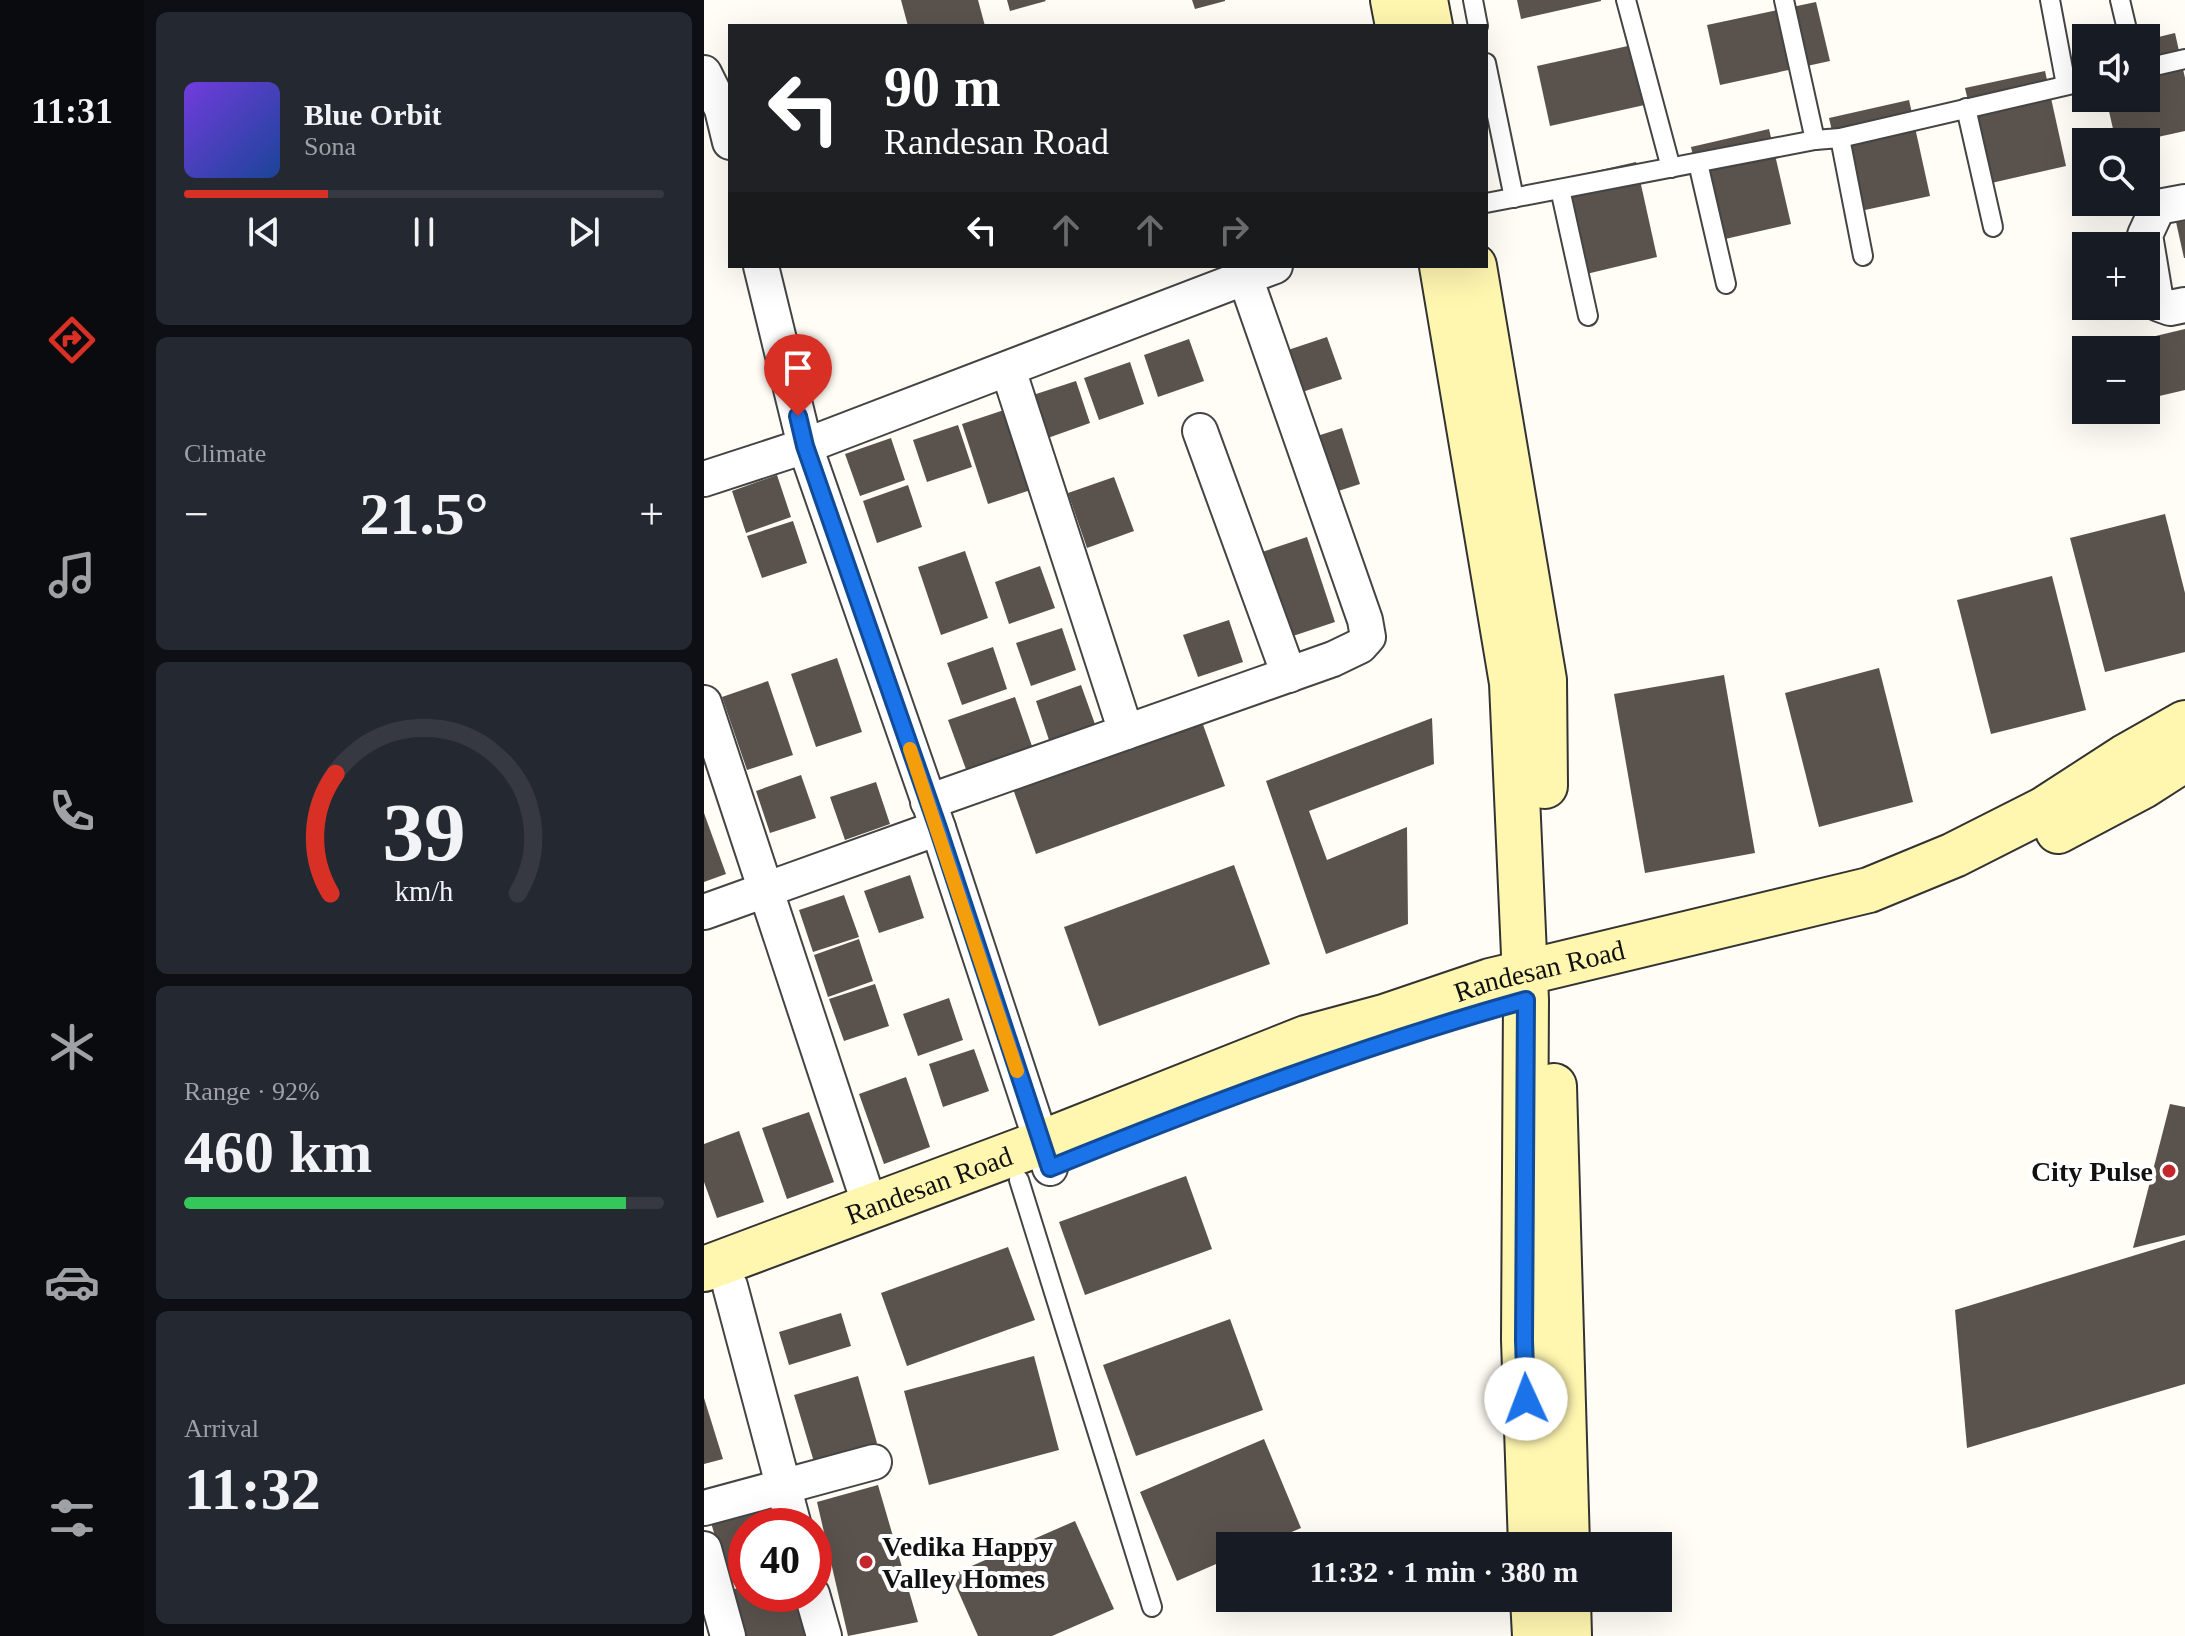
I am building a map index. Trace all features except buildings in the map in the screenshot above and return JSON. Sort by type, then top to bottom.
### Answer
[{"type":"street","points":[[1393,0],[1398,24]]},
{"type":"street","points":[[1425,0],[1430,24]]},
{"type":"street","points":[[704,73],[722,109],[728,134]]},
{"type":"street","points":[[2185,202],[2158,207],[2145,235],[2159,304],[2170,308],[2185,305]]},
{"type":"street","points":[[761,268],[805,446],[933,815],[1037,1163]]},
{"type":"street","points":[[1442,268],[1512,683],[1537,983],[1566,1532]]},
{"type":"street","points":[[1474,268],[1544,680],[1524,1340],[1531,1532]]},
{"type":"street","points":[[704,479],[805,446],[1260,271],[1368,637],[1360,646],[1333,659],[1126,732],[764,891],[704,912]]},
{"type":"street","points":[[1008,369],[1126,732]]},
{"type":"street","points":[[1200,431],[1289,675]]},
{"type":"street","points":[[704,703],[870,1206]]},
{"type":"street","name":"Randesan Road","points":[[713,1284],[1037,1163],[1400,1037],[1537,983],[1869,890],[1954,855],[2043,810],[2185,723]]},
{"type":"street","name":"Randesan Road","points":[[1537,983],[1652,967],[1869,915],[1950,884],[2032,845],[2143,786],[2185,759]]},
{"type":"street","name":"Randesan Road","points":[[713,1284],[870,1206],[1037,1163]]},
{"type":"street","points":[[713,1284],[789,1508]]},
{"type":"street","points":[[704,1508],[874,1462]]},
{"type":"street","points":[[704,1549],[728,1636]]},
{"type":"street","points":[[817,1612],[824,1636]]},
{"type":"street","points":[[1534,1612],[1535,1636]]},
{"type":"street","points":[[1568,1612],[1569,1636]]},
{"type":"lane","points":[[1473,0],[1478,24]]},
{"type":"lane","points":[[1626,0],[1671,168]]},
{"type":"lane","points":[[1784,0],[1815,140]]},
{"type":"lane","points":[[2050,0],[2066,85]]},
{"type":"lane","points":[[2120,0],[2126,24]]},
{"type":"lane","points":[[2160,65],[2185,59]]},
{"type":"lane","points":[[1488,73],[1514,198]]},
{"type":"lane","points":[[1488,203],[1815,140],[1840,138],[2072,84]]},
{"type":"lane","points":[[1966,108],[1993,227]]},
{"type":"lane","points":[[1840,138],[1863,256]]},
{"type":"lane","points":[[1698,163],[1726,284]]},
{"type":"lane","points":[[1560,189],[1588,316]]},
{"type":"lane","points":[[1037,1163],[1152,1607]]},
{"type":"slow traffic","points":[[910,749],[1017,1071]]},
{"type":"place","name":"City Pulse","points":[[2169,1171]]},
{"type":"place","name":"Vedika Happy Valley Homes","points":[[866,1562]]},
{"type":"route","points":[[798,416],[805,446],[938,828],[1050,1168],[1211,1104],[1400,1037],[1526,1000],[1526,1399]]}]
